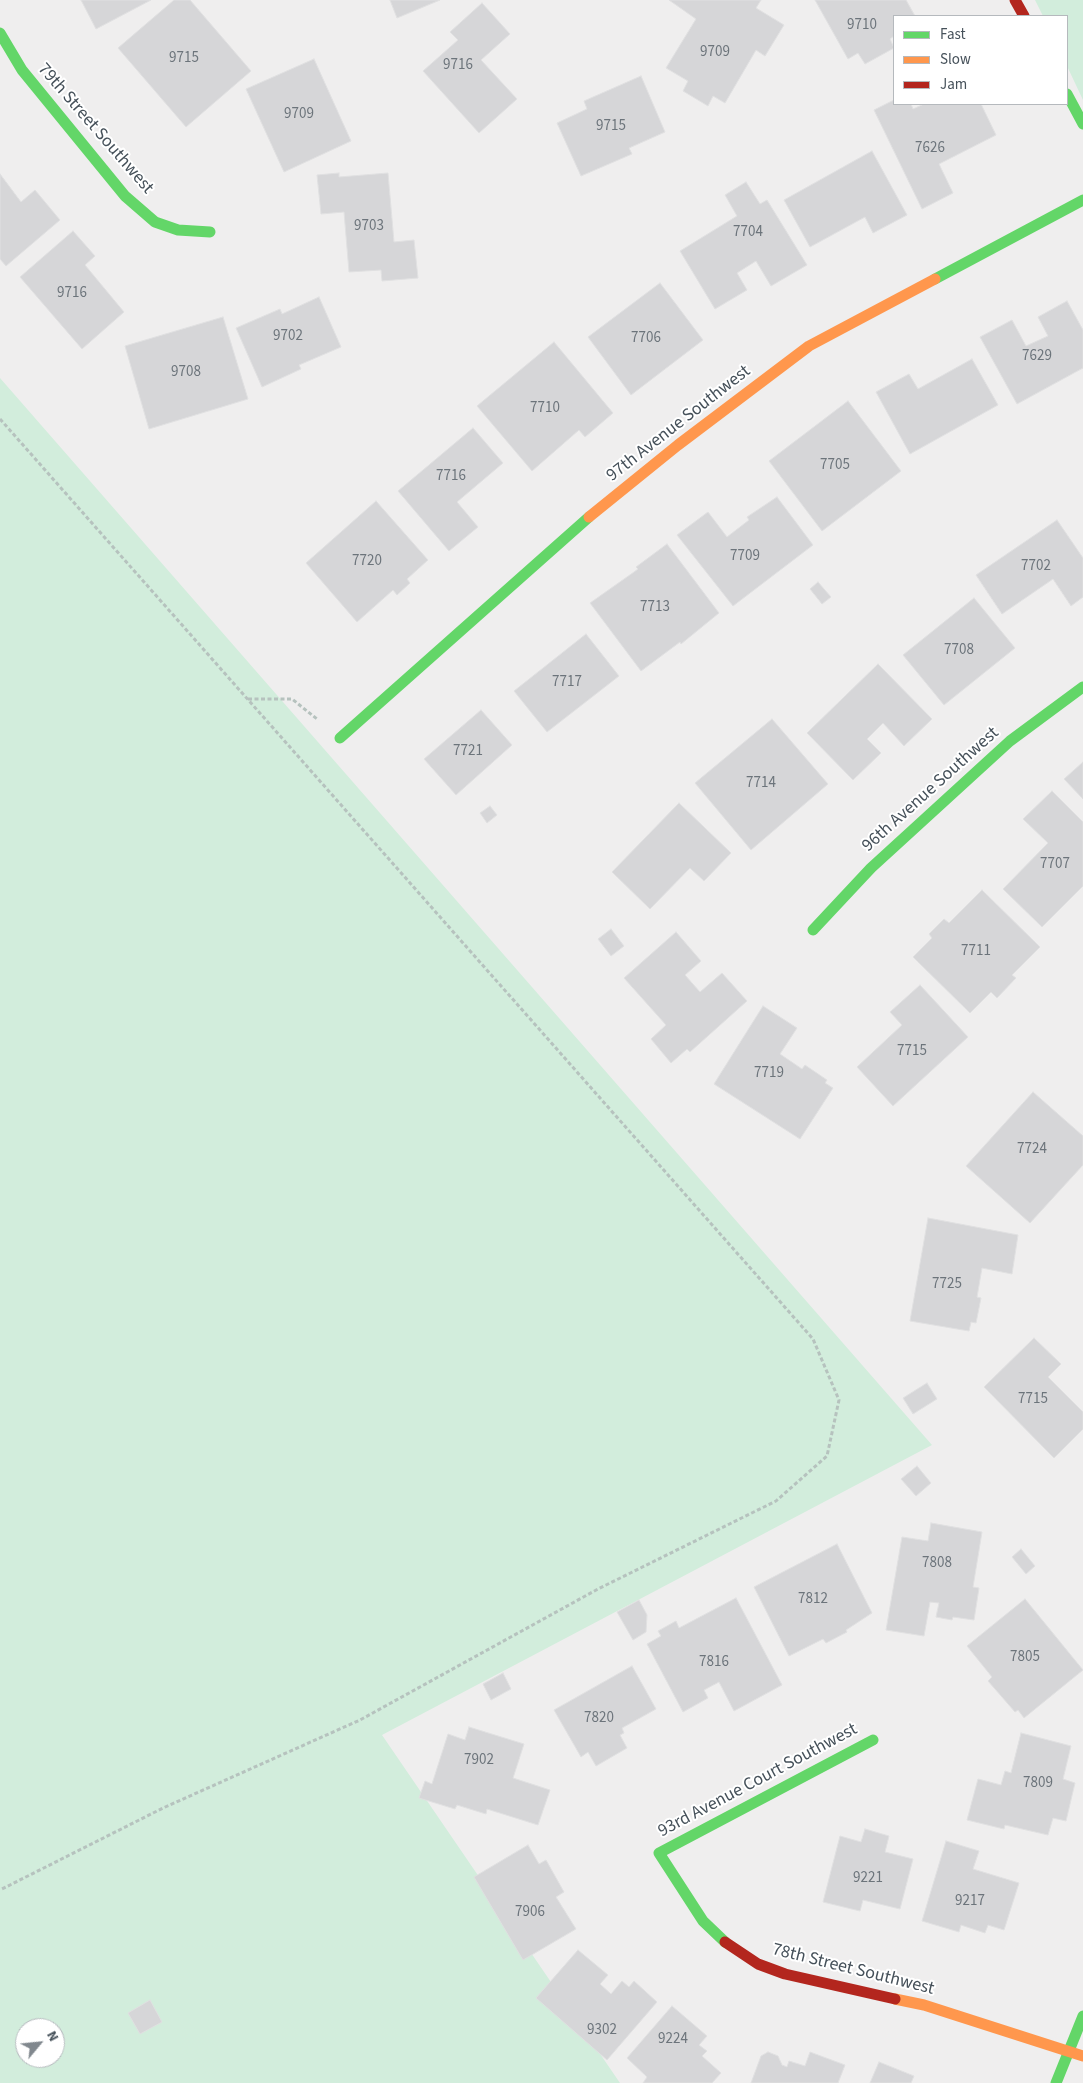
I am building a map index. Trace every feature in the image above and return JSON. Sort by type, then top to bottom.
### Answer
[{"type":"street","points":[[1015,0],[1023,15]]},
{"type":"street","name":"79th Street Southwest","points":[[0,33],[22,70],[125,196],[155,222],[178,230],[210,232]]},
{"type":"street","points":[[1068,96],[1083,124]]},
{"type":"street","name":"97th Avenue Southwest","points":[[340,738],[577,526],[678,445],[809,346],[1083,200]]},
{"type":"street","name":"96th Avenue Southwest","points":[[813,930],[871,868],[1010,741],[1083,687]]},
{"type":"street","name":"93rd Avenue Court Southwest","points":[[659,1853],[873,1740]]},
{"type":"street","name":"78th Street Southwest","points":[[659,1853],[703,1922],[723,1941],[758,1964],[785,1974],[924,2005],[1083,2056]]},
{"type":"street","points":[[1056,2083],[1083,2016]]},
{"type":"path","points":[[0,418],[813,1339],[839,1400],[827,1456],[776,1501],[589,1594],[360,1720],[163,1808],[0,1890]]},
{"type":"path","points":[[248,699],[292,699],[340,738]]},
{"type":"green space","points":[[1035,0],[1083,0],[1083,100],[1068,68],[1068,15],[1042,15]]},
{"type":"green space","points":[[0,378],[932,1445],[382,1735],[620,2083],[0,2083]]},
{"type":"building","points":[[81,0],[151,0],[96,29]]},
{"type":"building","points":[[174,0],[190,0],[251,71],[186,127],[118,48]]},
{"type":"building","points":[[390,0],[440,0],[397,18]]},
{"type":"building","points":[[669,0],[761,0],[756,8],[784,25],[765,56],[756,50],[725,103],[713,96],[708,106],[683,91],[688,81],[666,68],[696,19]]},
{"type":"building","points":[[815,0],[906,0],[914,15],[893,15],[893,37],[890,39],[893,49],[865,64],[858,53],[848,59]]},
{"type":"building","points":[[482,3],[510,34],[481,60],[517,99],[479,133],[423,71],[458,40],[450,32]]},
{"type":"building","points":[[314,59],[351,141],[284,172],[246,89]]},
{"type":"building","points":[[641,76],[665,132],[629,148],[632,154],[581,176],[557,123],[587,109],[584,101]]},
{"type":"building","points":[[893,100],[893,105],[911,105],[913,109],[922,105],[981,105],[996,135],[939,164],[953,193],[922,209],[874,110]]},
{"type":"building","points":[[872,151],[907,215],[873,233],[865,217],[810,247],[784,200]]},
{"type":"building","points":[[339,173],[339,177],[388,173],[394,242],[414,240],[418,278],[382,281],[381,270],[349,272],[344,212],[321,214],[317,175]]},
{"type":"building","points":[[0,174],[21,202],[35,190],[60,220],[6,266],[0,259]]},
{"type":"building","points":[[746,182],[760,204],[767,200],[807,265],[771,286],[756,261],[737,273],[747,290],[715,309],[680,251],[737,216],[725,195]]},
{"type":"building","points":[[73,231],[95,256],[85,265],[124,312],[82,349],[20,277]]},
{"type":"building","points":[[660,283],[703,340],[631,395],[588,337]]},
{"type":"building","points":[[319,297],[341,347],[299,365],[301,369],[262,387],[236,328],[280,309],[282,314]]},
{"type":"building","points":[[1067,301],[1083,330],[1083,368],[1017,404],[980,337],[1012,320],[1026,346],[1048,336],[1038,317]]},
{"type":"building","points":[[223,317],[248,399],[149,429],[125,346]]},
{"type":"building","points":[[554,342],[613,413],[585,437],[579,430],[532,471],[477,406]]},
{"type":"building","points":[[972,359],[998,405],[910,454],[876,392],[909,374],[918,389]]},
{"type":"building","points":[[848,401],[901,471],[822,531],[769,461]]},
{"type":"building","points":[[473,428],[503,463],[457,502],[478,527],[449,551],[398,491]]},
{"type":"building","points":[[777,497],[813,545],[733,606],[677,535],[708,512],[727,537],[749,520],[747,517]]},
{"type":"building","points":[[376,501],[428,560],[407,579],[410,583],[397,595],[393,590],[357,622],[306,563]]},
{"type":"building","points":[[1057,520],[1083,558],[1083,597],[1071,606],[1053,579],[1002,614],[976,575]]},
{"type":"building","points":[[667,544],[719,613],[681,644],[680,642],[641,671],[590,603],[638,569],[636,567]]},
{"type":"building","points":[[818,582],[831,597],[822,604],[810,589]]},
{"type":"building","points":[[974,598],[1015,648],[944,705],[903,655]]},
{"type":"building","points":[[586,634],[619,676],[547,732],[514,691]]},
{"type":"building","points":[[878,664],[932,719],[904,746],[883,723],[867,739],[881,753],[853,780],[807,733]]},
{"type":"building","points":[[481,710],[512,745],[456,795],[424,759]]},
{"type":"building","points":[[772,719],[828,784],[751,850],[695,783]]},
{"type":"building","points":[[1083,762],[1083,799],[1064,779]]},
{"type":"building","points":[[1052,791],[1083,822],[1083,886],[1042,927],[1003,889],[1048,843],[1023,819]]},
{"type":"building","points":[[679,803],[731,853],[704,881],[690,868],[650,909],[612,872]]},
{"type":"building","points":[[490,806],[497,815],[487,823],[480,813]]},
{"type":"building","points":[[982,890],[1040,947],[1012,975],[1016,978],[997,998],[991,992],[970,1013],[913,957],[932,938],[929,934],[944,919],[949,923]]},
{"type":"building","points":[[611,929],[624,946],[611,956],[598,939]]},
{"type":"building","points":[[676,932],[701,961],[685,975],[700,992],[722,973],[747,1001],[690,1052],[687,1049],[671,1063],[651,1039],[666,1025],[624,978]]},
{"type":"building","points":[[920,985],[968,1037],[893,1106],[857,1067],[902,1025],[890,1012]]},
{"type":"building","points":[[763,1006],[797,1028],[780,1054],[802,1069],[805,1065],[827,1080],[825,1083],[833,1088],[800,1139],[714,1084]]},
{"type":"building","points":[[1033,1092],[1083,1136],[1083,1165],[1030,1223],[966,1166]]},
{"type":"building","points":[[928,1218],[1018,1235],[1012,1274],[982,1268],[977,1297],[981,1298],[976,1323],[971,1322],[969,1331],[910,1321]]},
{"type":"building","points":[[1034,1338],[1061,1364],[1048,1377],[1083,1412],[1083,1429],[1054,1458],[984,1387]]},
{"type":"building","points":[[927,1383],[937,1399],[913,1414],[903,1398]]},
{"type":"building","points":[[917,1466],[931,1483],[916,1496],[901,1479]]},
{"type":"building","points":[[931,1523],[982,1532],[973,1587],[979,1588],[974,1620],[953,1617],[952,1620],[936,1617],[939,1603],[930,1602],[924,1636],[886,1630],[902,1537],[928,1541]]},
{"type":"building","points":[[837,1544],[872,1613],[846,1630],[847,1632],[826,1643],[823,1639],[789,1656],[754,1587]]},
{"type":"building","points":[[1021,1549],[1035,1566],[1026,1574],[1012,1557]]},
{"type":"building","points":[[736,1598],[782,1685],[734,1711],[719,1682],[704,1690],[708,1698],[683,1712],[647,1644],[661,1636],[658,1631],[676,1621],[679,1628]]},
{"type":"building","points":[[1025,1599],[1083,1670],[1024,1718],[1018,1710],[1015,1712],[988,1681],[992,1677],[967,1646]]},
{"type":"building","points":[[639,1600],[647,1615],[646,1632],[633,1640],[617,1612]]},
{"type":"building","points":[[632,1666],[656,1709],[622,1728],[624,1733],[620,1735],[627,1748],[596,1766],[588,1752],[581,1757],[554,1710]]},
{"type":"building","points":[[503,1673],[511,1689],[491,1700],[483,1684]]},
{"type":"building","points":[[469,1727],[524,1744],[513,1778],[550,1790],[538,1825],[487,1809],[486,1814],[457,1805],[455,1809],[419,1798],[425,1781],[432,1784],[448,1734],[465,1740]]},
{"type":"building","points":[[1021,1733],[1071,1746],[1063,1779],[1075,1783],[1066,1821],[1053,1818],[1048,1835],[1005,1825],[1004,1829],[967,1820],[978,1779],[1001,1785],[1005,1771],[1011,1773]]},
{"type":"building","points":[[865,1829],[889,1836],[885,1852],[913,1859],[900,1909],[863,1900],[860,1911],[823,1902],[840,1836],[861,1842]]},
{"type":"building","points":[[946,1841],[979,1851],[973,1869],[1019,1883],[1004,1930],[988,1925],[985,1933],[961,1925],[959,1932],[922,1921]]},
{"type":"building","points":[[528,1845],[539,1864],[546,1860],[564,1892],[556,1897],[576,1929],[523,1960],[474,1877]]},
{"type":"building","points":[[578,1950],[608,1975],[600,1984],[611,1994],[622,1981],[629,1987],[634,1981],[657,2002],[607,2060],[536,1998]]},
{"type":"building","points":[[150,2000],[162,2022],[140,2034],[128,2013]]},
{"type":"building","points":[[672,2006],[707,2036],[699,2045],[707,2051],[702,2056],[721,2073],[712,2083],[643,2083],[647,2077],[627,2058]]},
{"type":"building","points":[[768,2052],[778,2056],[782,2065],[787,2067],[789,2061],[805,2066],[810,2052],[845,2065],[838,2083],[751,2083],[761,2056]]},
{"type":"building","points":[[879,2062],[914,2076],[911,2083],[870,2083]]},
{"type":"traffic: fast","points":[[0,33],[22,70],[125,196],[155,222],[178,230],[210,232]]},
{"type":"traffic: fast","points":[[1068,96],[1083,124]]},
{"type":"traffic: fast","points":[[935,279],[1083,200]]},
{"type":"traffic: fast","points":[[340,738],[589,517]]},
{"type":"traffic: fast","points":[[813,930],[871,868],[1010,741],[1083,687]]},
{"type":"traffic: fast","points":[[725,1942],[703,1921],[659,1853],[873,1740]]},
{"type":"traffic: fast","points":[[1056,2083],[1083,2016]]},
{"type":"traffic: slow","points":[[589,517],[678,445],[809,346],[935,279]]},
{"type":"traffic: slow","points":[[895,1999],[924,2005],[1083,2056]]},
{"type":"traffic: jam","points":[[1015,0],[1023,15]]},
{"type":"traffic: jam","points":[[725,1942],[758,1964],[785,1974],[895,1999]]}]
